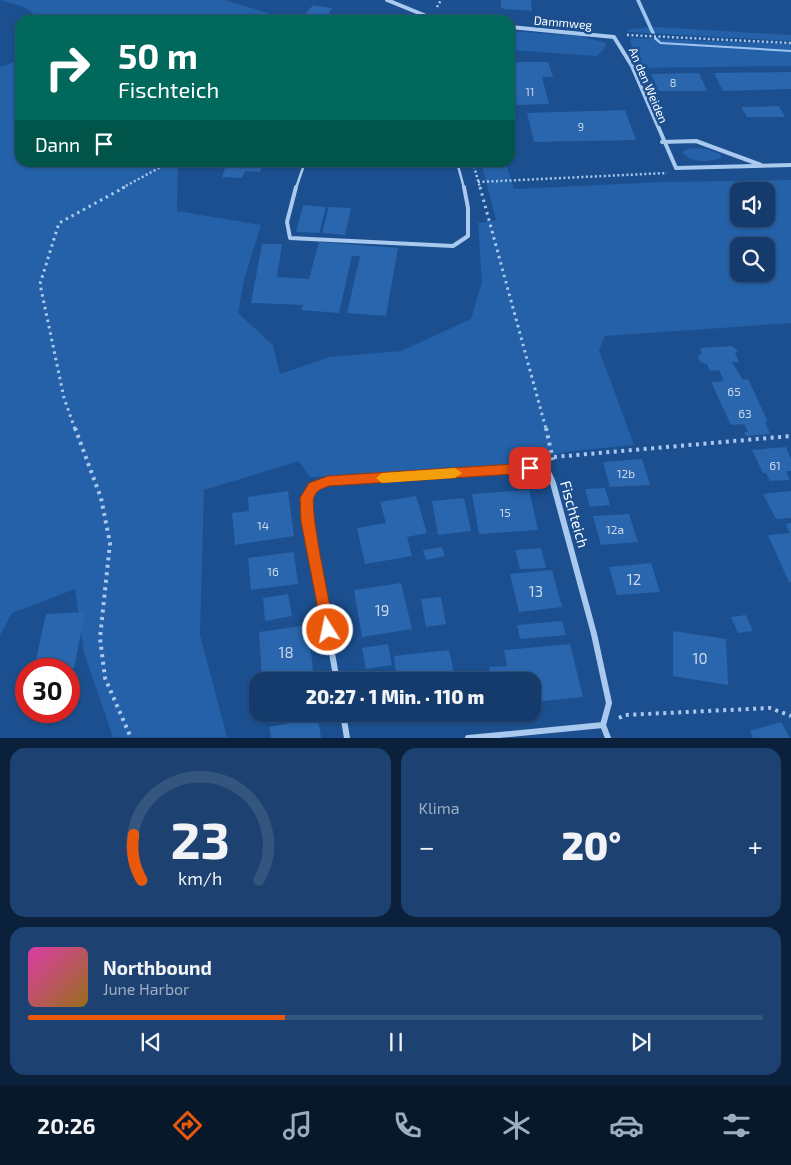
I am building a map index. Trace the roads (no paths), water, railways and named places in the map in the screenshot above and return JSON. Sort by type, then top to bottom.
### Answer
[{"type":"street","points":[[387,0],[424,15]]},
{"type":"street","name":"Dammweg","points":[[515,27],[614,37]]},
{"type":"street","name":"An den Weiden","points":[[614,37],[626,52],[662,142],[676,168],[791,165]]},
{"type":"street","name":"An den Weiden","points":[[662,142],[696,141],[763,166]]},
{"type":"street","name":"Fischteich","points":[[336,672],[308,521],[306,498],[309,491],[323,483],[338,481],[530,468],[548,472],[591,624],[609,703],[603,726]]},
{"type":"street","points":[[344,722],[347,738]]},
{"type":"street","points":[[468,738],[603,726],[608,738]]},
{"type":"lane","points":[[303,167],[287,221],[287,233],[290,238],[453,246],[468,236],[470,216],[466,192],[458,167]]},
{"type":"waterway","points":[[638,0],[653,33]]},
{"type":"waterway","points":[[655,38],[660,43],[791,51]]}]
